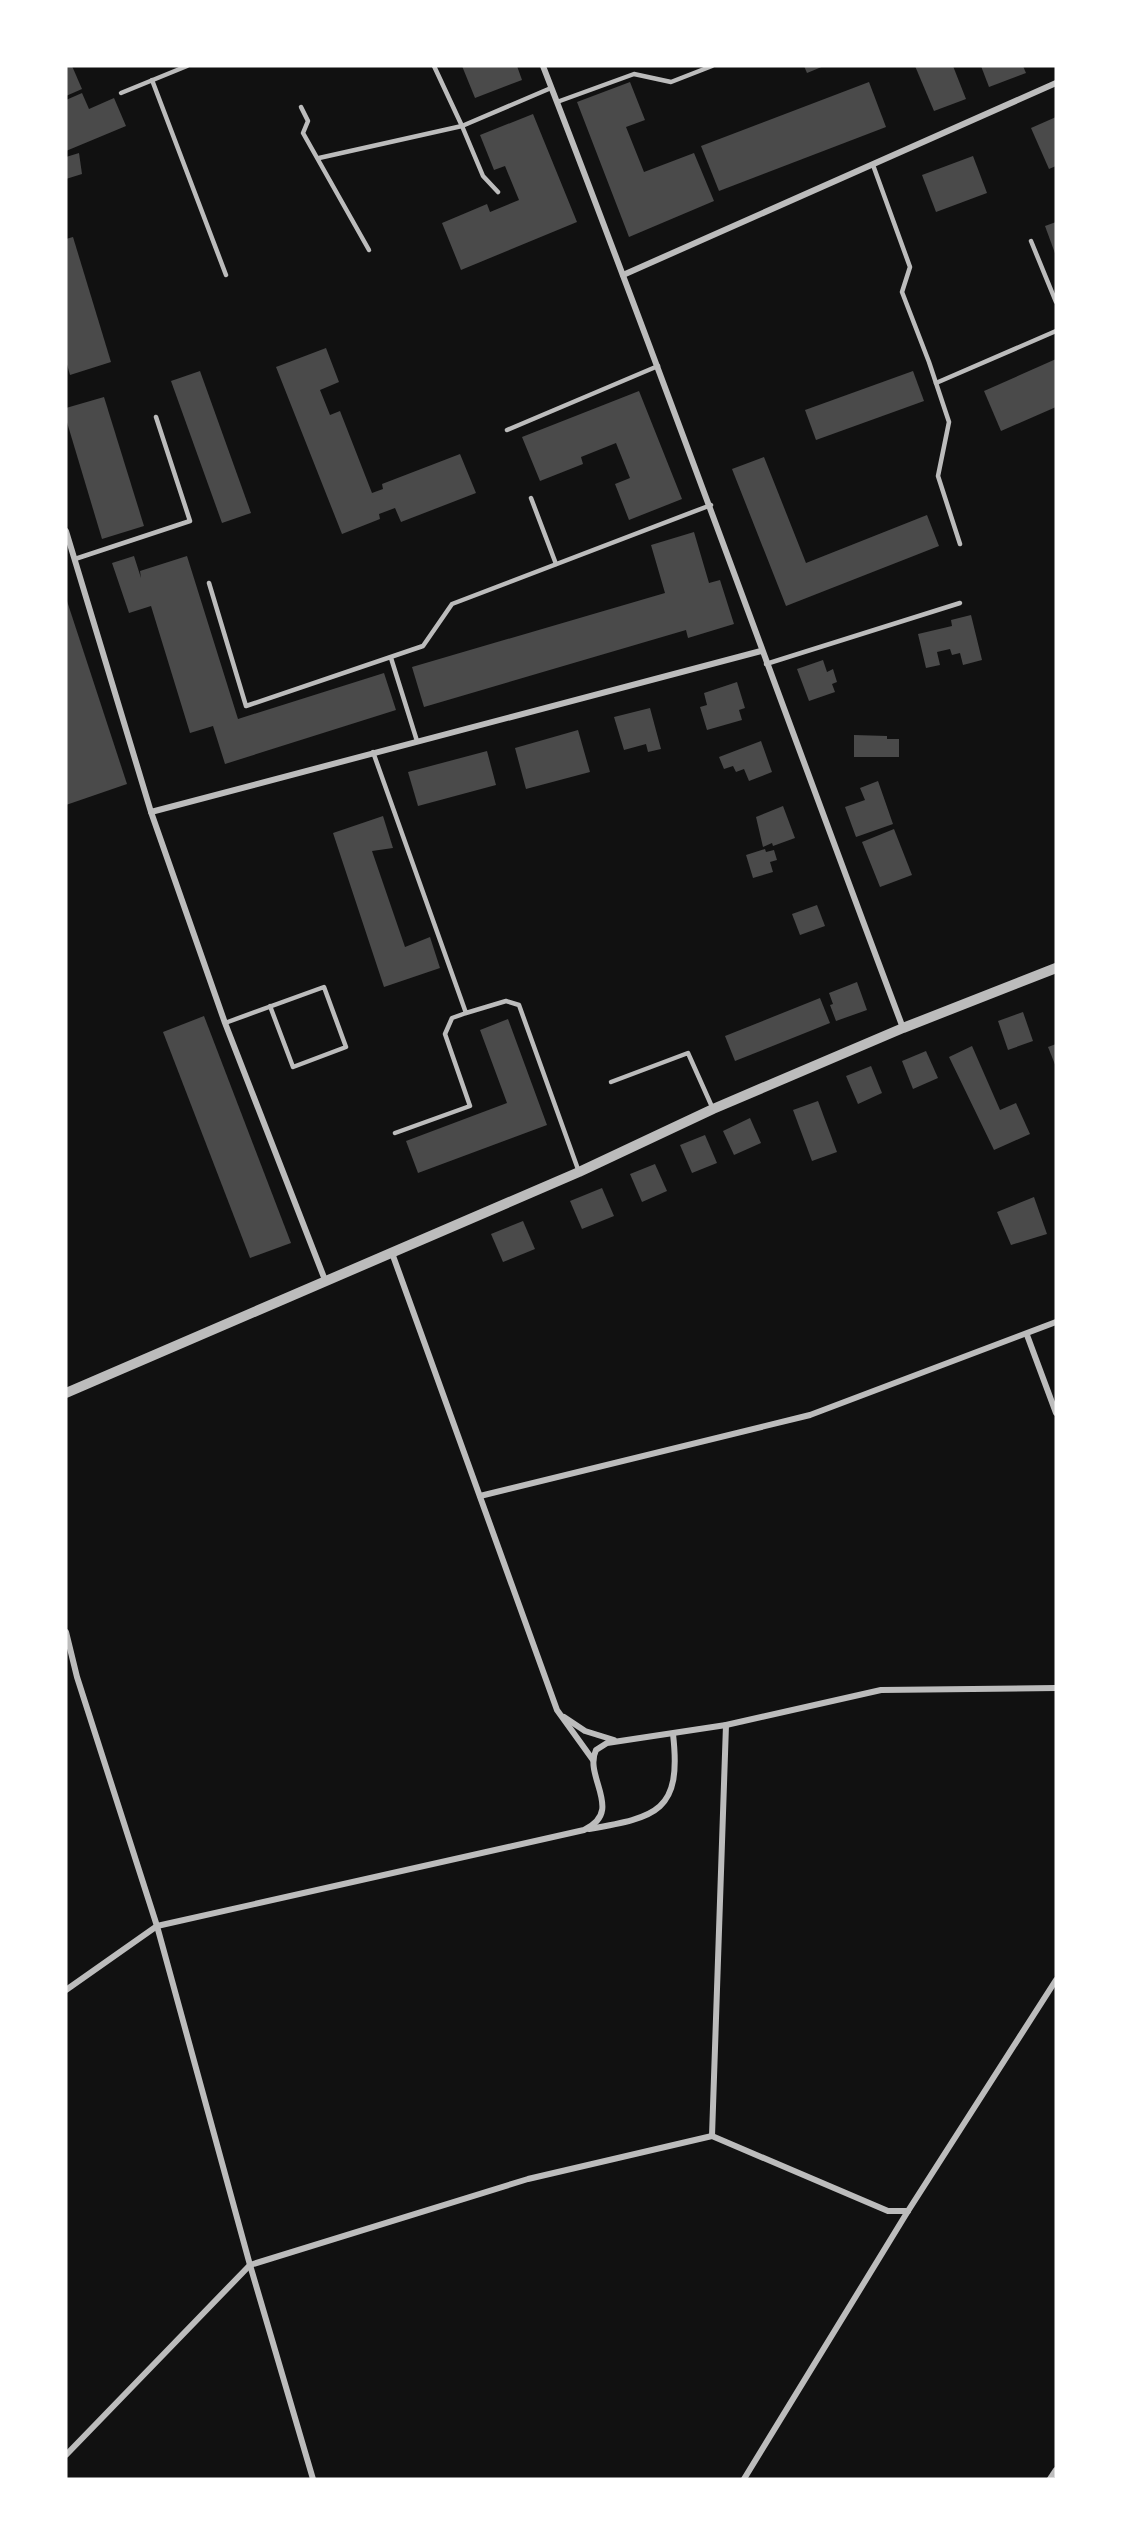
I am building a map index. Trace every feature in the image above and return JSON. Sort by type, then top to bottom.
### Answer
[{"type":"street","points":[[543,66],[711,505],[761,651],[903,1028]]},
{"type":"street","points":[[623,275],[1056,83]]},
{"type":"street","points":[[66,531],[151,812],[225,1023],[324,1280]]},
{"type":"street","points":[[151,812],[761,651]]},
{"type":"street","points":[[66,1393],[579,1172],[713,1109],[903,1028],[1056,968]]},
{"type":"street","points":[[392,1253],[556,1710],[593,1760],[603,1806],[598,1819],[584,1830]]},
{"type":"street","points":[[480,1496],[810,1415],[1027,1335],[1056,1322]]},
{"type":"street","points":[[1027,1335],[1056,1413]]},
{"type":"street","points":[[66,1632],[77,1677],[157,1926],[250,2265],[313,2479]]},
{"type":"street","points":[[593,1760],[600,1746],[617,1740],[726,1725],[881,1690],[1056,1688]]},
{"type":"street","points":[[556,1710],[585,1731],[617,1740]]},
{"type":"street","points":[[712,2136],[726,1725]]},
{"type":"street","points":[[66,1990],[157,1926],[584,1830],[638,1820],[661,1806],[669,1795],[674,1780],[676,1760],[673,1734]]},
{"type":"street","points":[[744,2479],[908,2211],[1056,1980]]},
{"type":"street","points":[[66,2455],[250,2265],[528,2180],[712,2136],[888,2211],[908,2211]]},
{"type":"street","points":[[1050,2479],[1056,2470]]},
{"type":"lane","points":[[168,66],[171,72]]},
{"type":"lane","points":[[122,93],[187,66]]},
{"type":"lane","points":[[434,66],[483,176],[498,192]]},
{"type":"lane","points":[[556,102],[634,74],[671,82],[712,66]]},
{"type":"lane","points":[[152,80],[226,275]]},
{"type":"lane","points":[[319,158],[462,126],[551,88]]},
{"type":"lane","points":[[301,107],[308,121],[303,134],[319,158],[369,250]]},
{"type":"lane","points":[[873,165],[910,267],[902,292],[949,422],[938,476],[960,544]]},
{"type":"lane","points":[[1031,241],[1056,302]]},
{"type":"lane","points":[[936,383],[1056,332]]},
{"type":"lane","points":[[507,430],[658,366]]},
{"type":"lane","points":[[75,559],[190,521],[156,417]]},
{"type":"lane","points":[[531,498],[556,564]]},
{"type":"lane","points":[[209,583],[246,706],[423,646],[452,604],[711,505]]},
{"type":"lane","points":[[766,664],[960,603]]},
{"type":"lane","points":[[391,658],[417,741]]},
{"type":"lane","points":[[374,752],[466,1013]]},
{"type":"lane","points":[[225,1023],[270,1006],[324,987],[346,1047],[293,1067],[270,1006]]},
{"type":"lane","points":[[395,1133],[470,1106],[445,1034],[452,1018],[506,1001],[519,1005],[579,1172]]},
{"type":"lane","points":[[611,1082],[688,1053],[713,1109]]},
{"type":"building","points":[[66,66],[72,66],[82,89],[66,96]]},
{"type":"building","points":[[462,66],[517,66],[522,80],[475,98]]},
{"type":"building","points":[[804,66],[824,66],[807,73]]},
{"type":"building","points":[[915,66],[953,66],[966,99],[934,111]]},
{"type":"building","points":[[981,66],[1023,66],[1026,73],[989,87]]},
{"type":"building","points":[[630,82],[645,120],[626,127],[644,172],[694,153],[714,201],[629,237],[577,102]]},
{"type":"building","points":[[869,82],[886,127],[719,191],[701,146]]},
{"type":"building","points":[[82,93],[89,109],[114,98],[126,126],[66,151],[66,100]]},
{"type":"building","points":[[533,114],[577,222],[461,270],[442,223],[487,204],[490,212],[519,200],[505,166],[494,170],[480,135]]},
{"type":"building","points":[[1056,117],[1056,166],[1049,169],[1031,128]]},
{"type":"building","points":[[79,153],[82,174],[66,179],[66,157]]},
{"type":"building","points":[[973,156],[987,193],[936,212],[922,175]]},
{"type":"building","points":[[1056,222],[1056,256],[1045,226]]},
{"type":"building","points":[[73,237],[111,362],[70,375],[66,361],[66,239]]},
{"type":"building","points":[[326,348],[339,382],[320,390],[330,415],[340,411],[372,493],[383,489],[382,484],[460,454],[476,493],[401,522],[395,508],[379,514],[380,519],[342,534],[276,367]]},
{"type":"building","points":[[1056,359],[1056,407],[1001,431],[984,391]]},
{"type":"building","points":[[200,371],[251,513],[222,523],[171,381]]},
{"type":"building","points":[[913,371],[924,401],[816,440],[805,410]]},
{"type":"building","points":[[639,391],[682,499],[629,520],[615,484],[630,478],[616,443],[581,457],[583,464],[540,481],[522,437]]},
{"type":"building","points":[[104,397],[144,526],[102,539],[66,419],[66,408]]},
{"type":"building","points":[[764,457],[806,563],[927,515],[939,546],[786,606],[732,469]]},
{"type":"building","points":[[694,532],[709,583],[720,580],[734,624],[688,638],[686,630],[424,707],[412,667],[665,593],[651,545]]},
{"type":"building","points":[[134,556],[141,578],[140,571],[187,556],[238,719],[384,673],[396,710],[225,764],[213,726],[190,733],[151,606],[129,613],[112,563]]},
{"type":"building","points":[[66,598],[127,784],[66,805]]},
{"type":"building","points":[[971,615],[982,660],[963,665],[960,653],[952,655],[950,649],[937,652],[940,665],[926,668],[918,634],[952,626],[951,620]]},
{"type":"building","points":[[823,660],[827,672],[833,669],[837,682],[832,684],[835,692],[809,701],[797,669]]},
{"type":"building","points":[[737,682],[745,708],[739,710],[742,720],[707,730],[700,707],[707,705],[704,693]]},
{"type":"building","points":[[650,708],[661,749],[648,752],[646,744],[624,750],[614,717]]},
{"type":"building","points":[[578,730],[590,772],[526,789],[515,748]]},
{"type":"building","points":[[854,735],[887,736],[887,739],[899,739],[899,757],[854,757]]},
{"type":"building","points":[[761,741],[772,772],[749,781],[744,769],[736,772],[733,766],[724,769],[719,757]]},
{"type":"building","points":[[487,751],[496,785],[418,806],[408,772]]},
{"type":"building","points":[[878,781],[893,824],[856,837],[845,807],[865,800],[860,788]]},
{"type":"building","points":[[783,806],[795,838],[763,847],[756,817]]},
{"type":"building","points":[[383,816],[393,848],[372,851],[405,947],[430,937],[440,968],[384,987],[333,833]]},
{"type":"building","points":[[894,829],[912,875],[880,887],[862,842]]},
{"type":"building","points":[[765,849],[766,852],[774,850],[777,860],[770,862],[773,872],[753,878],[746,855]]},
{"type":"building","points":[[817,905],[825,926],[800,935],[792,914]]},
{"type":"building","points":[[857,982],[867,1010],[836,1021],[830,1005],[833,1004],[829,993]]},
{"type":"building","points":[[820,998],[830,1023],[735,1061],[725,1036]]},
{"type":"building","points":[[1023,1012],[1033,1041],[1008,1050],[998,1021]]},
{"type":"building","points":[[204,1016],[291,1243],[250,1258],[163,1032]]},
{"type":"building","points":[[508,1019],[547,1125],[418,1173],[406,1141],[507,1103],[480,1030]]},
{"type":"building","points":[[1056,1044],[1056,1067],[1048,1047]]},
{"type":"building","points":[[972,1046],[1000,1110],[1016,1103],[1030,1134],[994,1150],[949,1057]]},
{"type":"building","points":[[926,1051],[938,1078],[913,1089],[902,1061]]},
{"type":"building","points":[[871,1066],[882,1093],[858,1104],[846,1076]]},
{"type":"building","points":[[818,1101],[837,1152],[812,1161],[793,1110]]},
{"type":"building","points":[[750,1118],[761,1143],[734,1155],[723,1131]]},
{"type":"building","points":[[705,1135],[717,1163],[692,1173],[680,1145]]},
{"type":"building","points":[[655,1164],[667,1191],[642,1202],[630,1174]]},
{"type":"building","points":[[602,1188],[614,1216],[582,1229],[570,1201]]},
{"type":"building","points":[[1034,1197],[1047,1234],[1011,1245],[997,1212]]},
{"type":"building","points":[[523,1221],[535,1249],[503,1262],[491,1234]]}]
